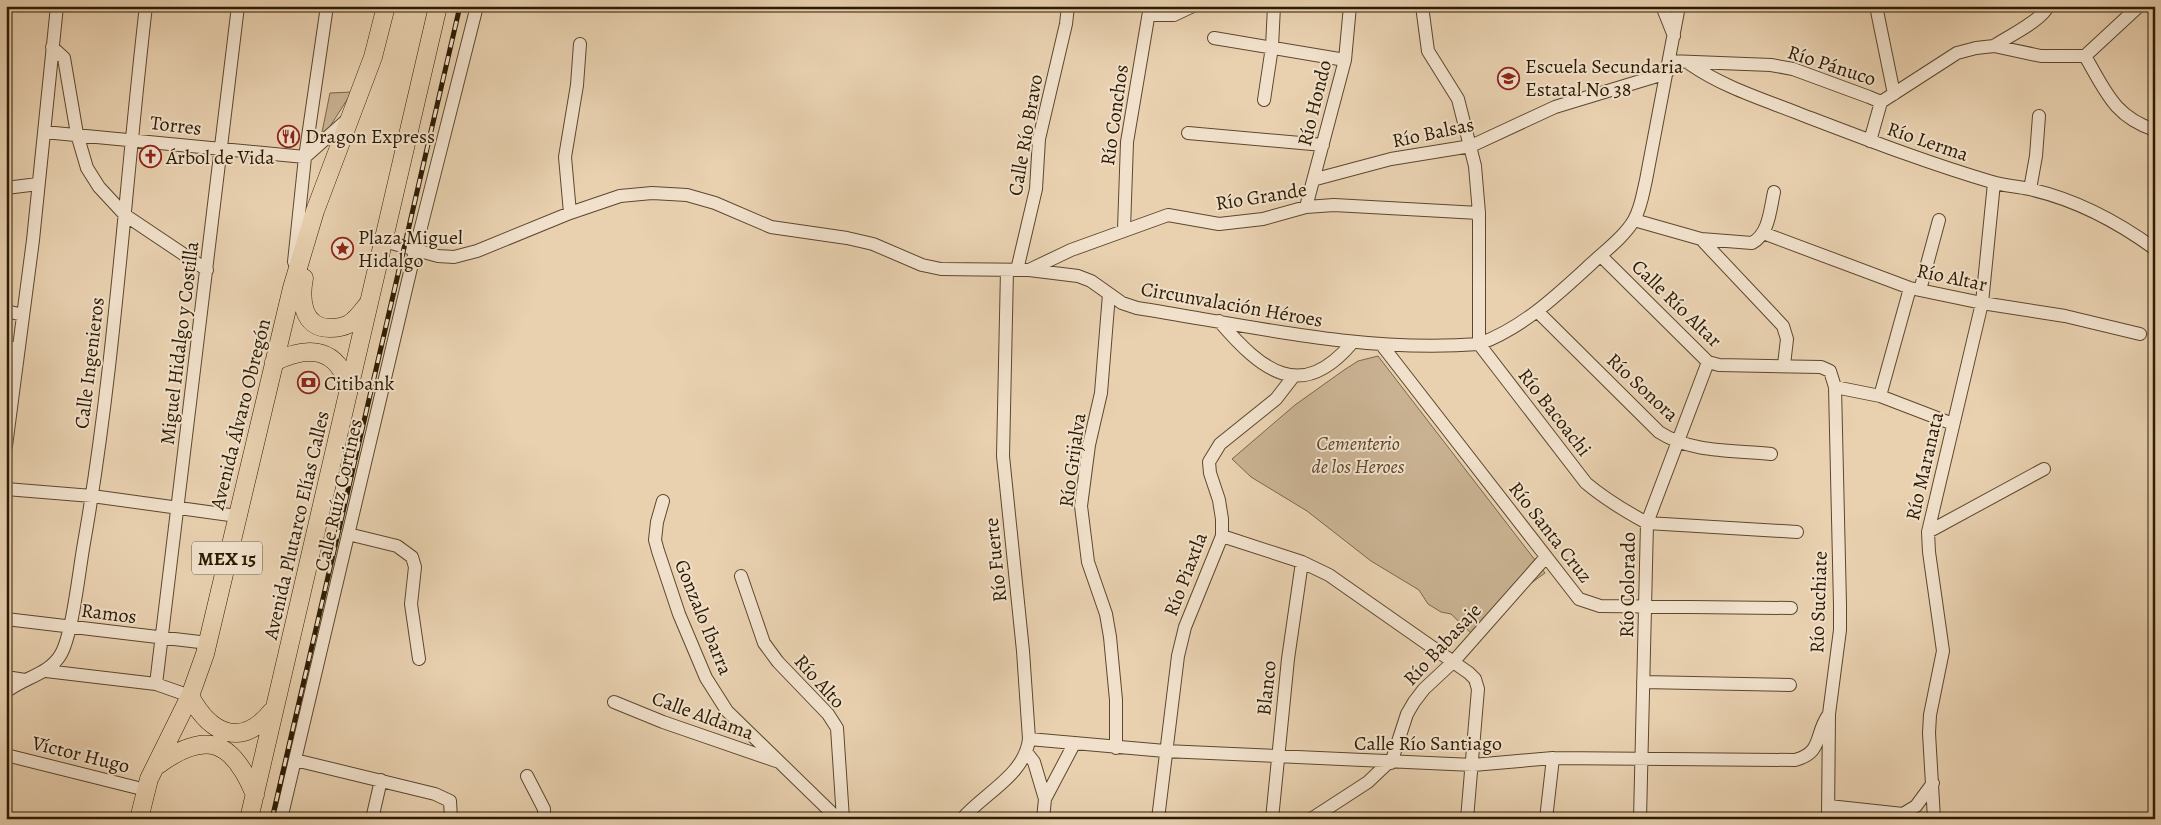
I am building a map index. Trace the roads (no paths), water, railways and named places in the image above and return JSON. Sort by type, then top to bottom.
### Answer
[{"type":"highway","name":"Avenida Plutarco Elías Calles","points":[[249,819],[438,6]]},
{"type":"highway","name":"MEX 15","points":[[292,288],[315,211],[349,118],[393,10]]},
{"type":"highway","points":[[329,173],[325,201],[306,262],[301,300],[309,319],[316,325],[328,328],[341,327],[354,320],[370,302]]},
{"type":"highway","name":"Avenida Álvaro Obregón","points":[[139,819],[146,790],[190,696],[208,643],[292,288]]},
{"type":"highway","points":[[274,362],[304,352],[326,354],[344,372],[349,389]]},
{"type":"highway","points":[[190,696],[204,718],[212,725],[241,765],[255,795]]},
{"type":"highway","points":[[156,766],[174,752],[188,746],[223,739],[255,729],[273,710]]},
{"type":"street","points":[[6,446],[13,348],[23,315],[57,6]]},
{"type":"street","name":"Calle Ingenieros","points":[[6,692],[25,680],[46,671],[60,654],[69,627],[92,496],[125,216],[131,139],[146,6]]},
{"type":"street","name":"Miguel Hidalgo y Costilla","points":[[156,684],[160,638],[178,508],[238,6]]},
{"type":"street","name":"Avenida Álvaro Obregón","points":[[292,288],[304,158],[327,6]]},
{"type":"street","name":"Calle Ruíz Cortines","points":[[281,819],[415,251],[477,6]]},
{"type":"street","name":"Calle Río Bravo","points":[[1017,270],[1036,189],[1039,139],[1066,24],[1068,6]]},
{"type":"street","points":[[1264,100],[1272,47],[1274,6]]},
{"type":"street","name":"Río Hondo","points":[[1306,207],[1316,179],[1345,60],[1350,6]]},
{"type":"street","points":[[1422,6],[1428,51],[1458,99],[1471,146],[1479,213],[1479,344]]},
{"type":"street","points":[[1662,6],[1674,36]]},
{"type":"street","name":"Circunvalación Héroes","points":[[384,241],[415,251],[454,257],[476,251],[570,213],[620,196],[652,193],[688,195],[715,203],[771,227],[847,238],[873,244],[922,265],[941,269],[1017,270],[1078,276],[1091,281],[1122,303],[1137,308],[1299,336],[1352,343],[1479,344],[1498,337],[1538,312],[1600,256],[1634,220],[1643,196],[1679,6]]},
{"type":"street","points":[[1876,6],[1894,94]]},
{"type":"street","points":[[1881,102],[1957,53],[1994,46],[2046,12],[2048,6]]},
{"type":"street","points":[[1994,46],[2041,56],[2085,56],[2139,6]]},
{"type":"street","points":[[1150,11],[1174,14],[1192,7]]},
{"type":"street","name":"Río Conchos","points":[[1124,230],[1127,142],[1150,11]]},
{"type":"street","points":[[1214,38],[1345,60]]},
{"type":"street","points":[[570,213],[565,157],[577,86],[580,44]]},
{"type":"street","points":[[52,47],[64,58],[77,134],[87,168],[98,187],[125,216],[207,270]]},
{"type":"street","points":[[2085,56],[2112,102],[2127,118],[2155,130]]},
{"type":"street","name":"Río Pánuco","points":[[1668,67],[1690,64],[1750,63],[1793,69],[1881,102],[1870,141]]},
{"type":"street","name":"Río Lerma","points":[[1690,64],[1704,74],[1739,90],[1870,141],[1994,183],[2030,189],[2085,208],[2112,221],[2155,249]]},
{"type":"street","name":"Río Balsas","points":[[1316,179],[1391,159],[1471,146],[1555,107],[1668,67]]},
{"type":"street","points":[[2030,189],[2039,116]]},
{"type":"street","points":[[304,158],[349,118]]},
{"type":"street","name":"Torres","points":[[44,132],[131,139],[304,158]]},
{"type":"street","points":[[1188,133],[1323,145]]},
{"type":"street","name":"Río Maranata","points":[[1934,819],[1929,733],[1930,715],[1943,651],[1929,552],[1928,532],[1982,303],[1994,183]]},
{"type":"street","points":[[6,188],[38,184]]},
{"type":"street","points":[[1634,220],[1700,239],[1752,243],[1759,239],[1763,233],[1774,192]]},
{"type":"street","name":"Río Grande","points":[[1017,270],[1168,215],[1219,224],[1263,219],[1306,207],[1357,205],[1479,213]]},
{"type":"street","points":[[1880,396],[1939,220]]},
{"type":"street","name":"Río Altar","points":[[1763,233],[1915,289],[1982,303],[2065,316],[2140,334]]},
{"type":"street","points":[[1700,239],[1783,326],[1787,339],[1784,364]]},
{"type":"street","name":"Calle Río Altar","points":[[1600,256],[1708,362],[1719,365],[1784,364],[1826,368],[1833,376],[1835,387]]},
{"type":"street","name":"Río Fuerte","points":[[962,819],[1015,770],[1027,753],[1029,739],[1023,651],[1003,456],[1017,270]]},
{"type":"street","name":"Río Grijalva","points":[[1109,294],[1101,393],[1089,445],[1081,506],[1086,555],[1110,638],[1116,700],[1116,748]]},
{"type":"street","points":[[6,312],[23,315]]},
{"type":"street","name":"Río Sonora","points":[[1538,312],[1659,432],[1676,442],[1691,446],[1771,454]]},
{"type":"street","points":[[1219,321],[1232,336],[1264,362],[1277,371],[1292,377],[1309,376],[1323,369],[1352,343]]},
{"type":"street","name":"Río Santa Cruz","points":[[1381,344],[1545,558],[1579,599],[1600,606],[1646,608],[1791,608]]},
{"type":"street","name":"Río Bacoachi","points":[[1479,344],[1553,443],[1586,483],[1603,497],[1647,524],[1797,532]]},
{"type":"street","name":"Río Colorado","points":[[1640,819],[1647,524],[1676,442],[1708,362]]},
{"type":"street","name":"Río Piaxtla","points":[[1158,819],[1178,656],[1185,627],[1222,536],[1219,500],[1210,473],[1210,462],[1220,444],[1276,399],[1292,377]]},
{"type":"street","points":[[1835,387],[1880,396],[1953,424]]},
{"type":"street","name":"Río Suchiate","points":[[1828,813],[1829,714],[1840,630],[1835,387]]},
{"type":"street","points":[[1928,532],[2044,469]]},
{"type":"street","points":[[6,489],[92,496],[237,516]]},
{"type":"street","name":"Gonzalo Ibarra","points":[[662,501],[655,540],[679,614],[700,664],[727,711],[838,819]]},
{"type":"street","points":[[348,534],[398,546],[412,558],[415,567],[411,604],[419,659]]},
{"type":"street","points":[[1222,536],[1302,562],[1329,575],[1454,661],[1475,679],[1478,688],[1467,819]]},
{"type":"street","name":"Río Babasaje","points":[[1311,819],[1368,782],[1390,763],[1407,714],[1414,702],[1424,689],[1454,661],[1545,558]]},
{"type":"street","name":"Blanco","points":[[1272,819],[1302,562]]},
{"type":"street","name":"Río Alto","points":[[741,576],[764,643],[778,662],[828,714],[836,728],[843,819]]},
{"type":"street","name":"Ramos","points":[[6,618],[208,643]]},
{"type":"street","points":[[46,671],[156,684],[190,696]]},
{"type":"street","points":[[6,677],[25,680]]},
{"type":"street","points":[[1644,682],[1790,684]]},
{"type":"street","name":"Calle Aldama","points":[[614,702],[663,722],[780,762]]},
{"type":"street","name":"Calle Río Santiago","points":[[1029,739],[1116,748],[1390,763],[1473,765],[1553,758],[1795,760],[1806,757],[1817,746],[1824,722],[1829,714]]},
{"type":"street","points":[[1043,819],[1045,799],[1074,744]]},
{"type":"street","points":[[1027,753],[1034,762],[1045,799]]},
{"type":"street","name":"Víctor Hugo","points":[[6,755],[146,790]]},
{"type":"street","points":[[1546,819],[1553,758]]},
{"type":"street","points":[[295,760],[442,797],[450,801],[450,819]]},
{"type":"street","points":[[527,776],[544,809],[544,819]]},
{"type":"street","points":[[372,819],[380,780]]},
{"type":"street","points":[[1828,813],[1903,814],[1916,806],[1932,783]]},
{"type":"railway","points":[[272,819],[460,6]]},
{"type":"place","name":"Escuela Secundaria Estatal No 38","points":[[1509,78]]},
{"type":"place","name":"Dragon Express","points":[[289,136]]},
{"type":"place","name":"Árbol de Vida","points":[[150,157]]},
{"type":"place","name":"Plaza Miguel Hidalgo","points":[[342,248]]},
{"type":"place","name":"Citibank","points":[[308,383]]},
{"type":"park label","name":"Cementerio de los Heroes","points":[[1358,454]]}]
